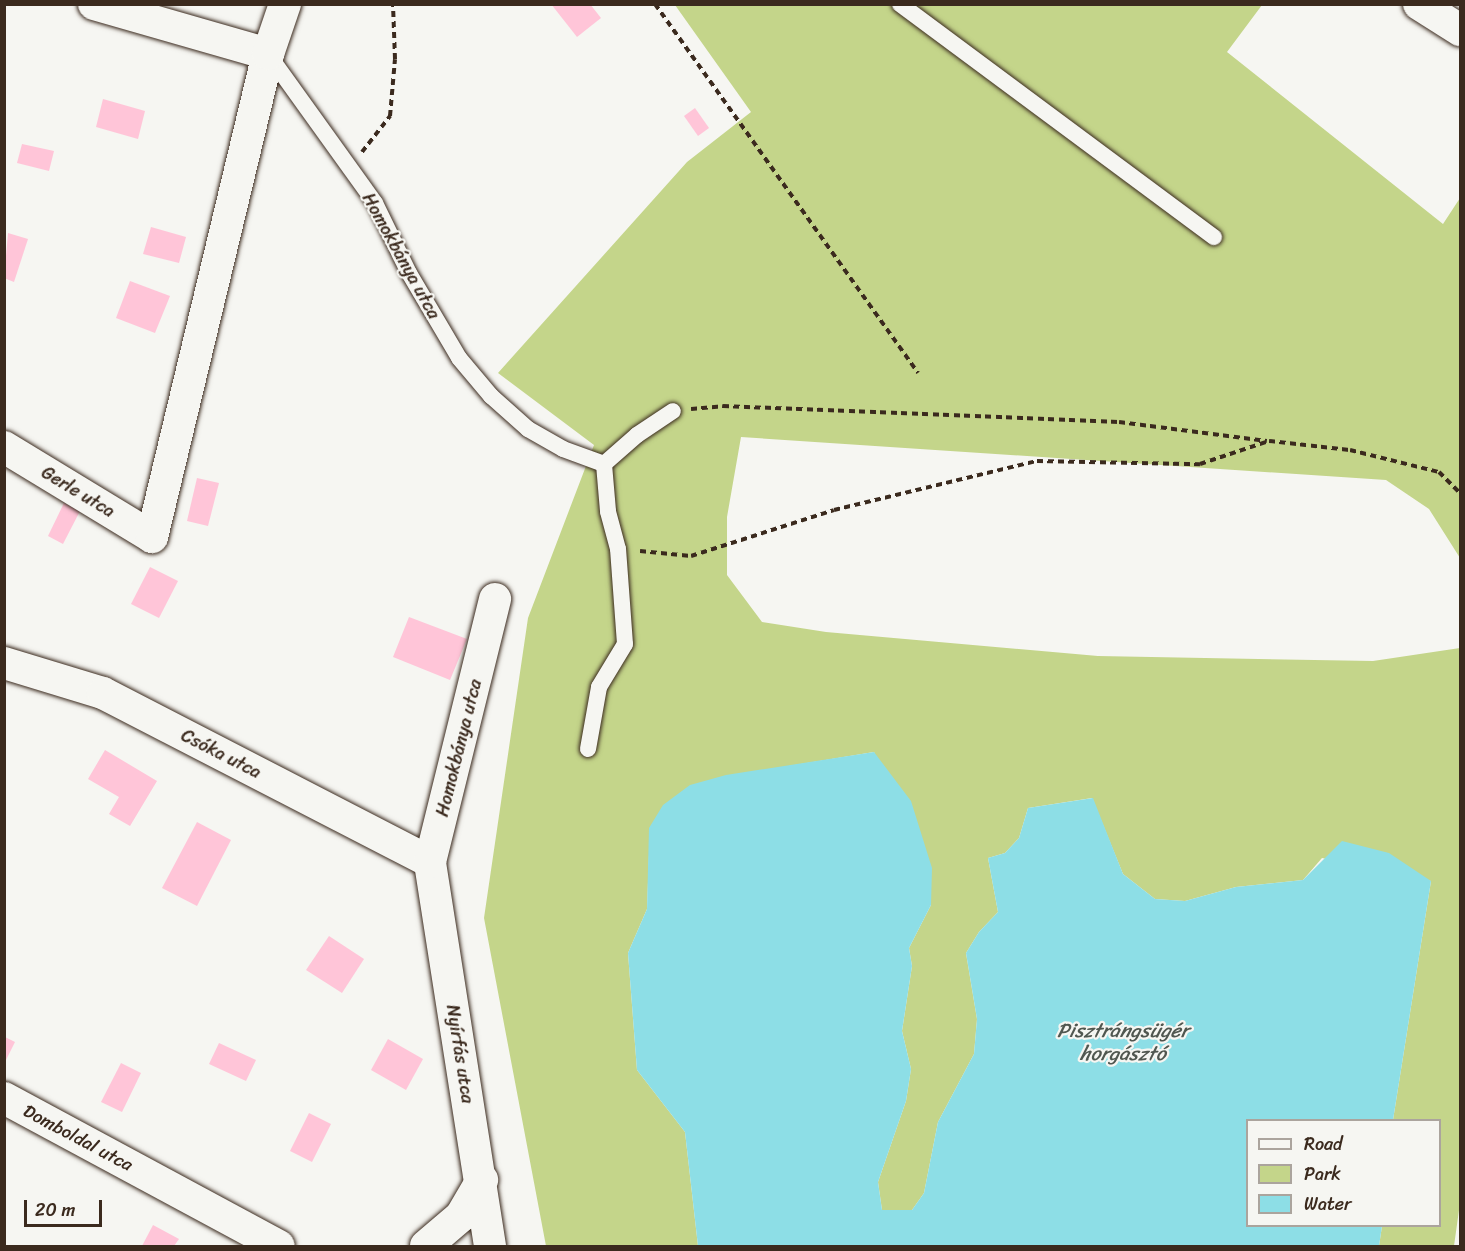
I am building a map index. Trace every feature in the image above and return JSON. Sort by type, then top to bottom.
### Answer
[{"type":"street","points":[[94,4],[268,54],[285,4]]},
{"type":"street","points":[[1419,4],[1461,30]]},
{"type":"street","name":"Gerle utca","points":[[4,447],[152,537],[268,54]]},
{"type":"street","name":"Homokbánya utca","points":[[430,862],[495,599]]},
{"type":"street","name":"Csóka utca","points":[[4,663],[103,693],[430,862]]},
{"type":"street","name":"Nyírfás utca","points":[[430,862],[482,1180],[490,1246]]},
{"type":"street","name":"Domboldal utca","points":[[4,1098],[279,1246]]},
{"type":"street","points":[[426,1246],[461,1216],[482,1180]]},
{"type":"lane","points":[[900,4],[1214,237]]},
{"type":"lane","name":"Homokbánya utca","points":[[268,54],[375,203],[409,273],[459,358],[491,396],[528,429],[563,450],[604,464]]},
{"type":"lane","points":[[588,749],[599,687],[625,644],[618,549],[608,511],[604,464],[637,435],[673,411]]},
{"type":"path","points":[[349,169],[390,116],[395,59],[393,4]]},
{"type":"path","points":[[654,4],[918,373]]},
{"type":"path","points":[[673,411],[723,406],[1119,422],[1350,450],[1439,472],[1461,493]]},
{"type":"path","points":[[618,549],[691,556],[834,510],[1037,461],[1200,464],[1269,441]]},
{"type":"green space","points":[[675,5],[1262,5],[1227,52],[1443,224],[1460,198],[1460,558],[1429,509],[1386,480],[741,437],[727,517],[727,575],[762,622],[826,632],[1098,656],[1373,661],[1460,648],[1460,1203],[1454,1246],[1379,1246],[1382,1227],[1441,1227],[1441,1119],[1393,1119],[1431,881],[1322,858],[1303,880],[1236,887],[1185,901],[1155,899],[1123,874],[1092,798],[1028,808],[1019,838],[1005,853],[988,858],[998,912],[979,932],[966,953],[977,1019],[974,1054],[938,1122],[924,1193],[912,1210],[882,1210],[878,1182],[906,1101],[911,1069],[902,1031],[912,966],[909,948],[931,905],[874,752],[789,766],[650,828],[647,909],[628,953],[637,1070],[685,1132],[698,1246],[546,1246],[484,918],[528,618],[594,445],[498,373],[687,162],[751,112]]},
{"type":"water","name":"Pisztrángsügér horgásztó","points":[[874,752],[911,801],[932,868],[931,905],[909,948],[912,966],[902,1031],[911,1069],[906,1101],[878,1182],[882,1210],[912,1210],[924,1193],[938,1122],[974,1054],[977,1019],[966,953],[979,932],[998,912],[988,858],[1005,853],[1019,838],[1028,808],[1093,798],[1123,874],[1155,899],[1185,901],[1236,887],[1303,880],[1342,841],[1389,853],[1431,881],[1393,1119],[1246,1119],[1246,1227],[1382,1227],[1379,1246],[698,1246],[685,1132],[637,1070],[628,953],[647,909],[649,828],[663,805],[690,785],[726,775]]},
{"type":"building","points":[[551,4],[590,4],[601,18],[577,37]]},
{"type":"building","points":[[103,99],[145,111],[138,139],[96,127]]},
{"type":"building","points":[[695,108],[709,128],[698,136],[684,116]]},
{"type":"building","points":[[22,144],[54,151],[49,171],[17,163]]},
{"type":"building","points":[[151,227],[186,237],[179,263],[143,254]]},
{"type":"building","points":[[8,233],[28,239],[14,282],[4,278]]},
{"type":"building","points":[[130,281],[170,296],[155,333],[116,318]]},
{"type":"building","points":[[197,478],[219,483],[208,526],[187,521]]},
{"type":"building","points":[[64,503],[80,511],[63,544],[48,536]]},
{"type":"building","points":[[150,567],[178,581],[159,618],[131,604]]},
{"type":"building","points":[[409,617],[467,639],[450,680],[393,657]]},
{"type":"building","points":[[105,750],[157,781],[130,826],[109,814],[119,797],[88,779]]},
{"type":"building","points":[[197,822],[231,840],[197,906],[162,888]]},
{"type":"building","points":[[329,936],[364,959],[342,993],[306,970]]},
{"type":"building","points":[[5,1037],[15,1042],[5,1062]]},
{"type":"building","points":[[388,1039],[423,1059],[406,1090],[371,1070]]},
{"type":"building","points":[[219,1043],[256,1060],[246,1081],[209,1064]]},
{"type":"building","points":[[121,1063],[141,1073],[122,1112],[101,1102]]},
{"type":"building","points":[[309,1113],[331,1124],[312,1162],[290,1151]]},
{"type":"building","points":[[153,1225],[179,1239],[174,1246],[142,1246]]}]
